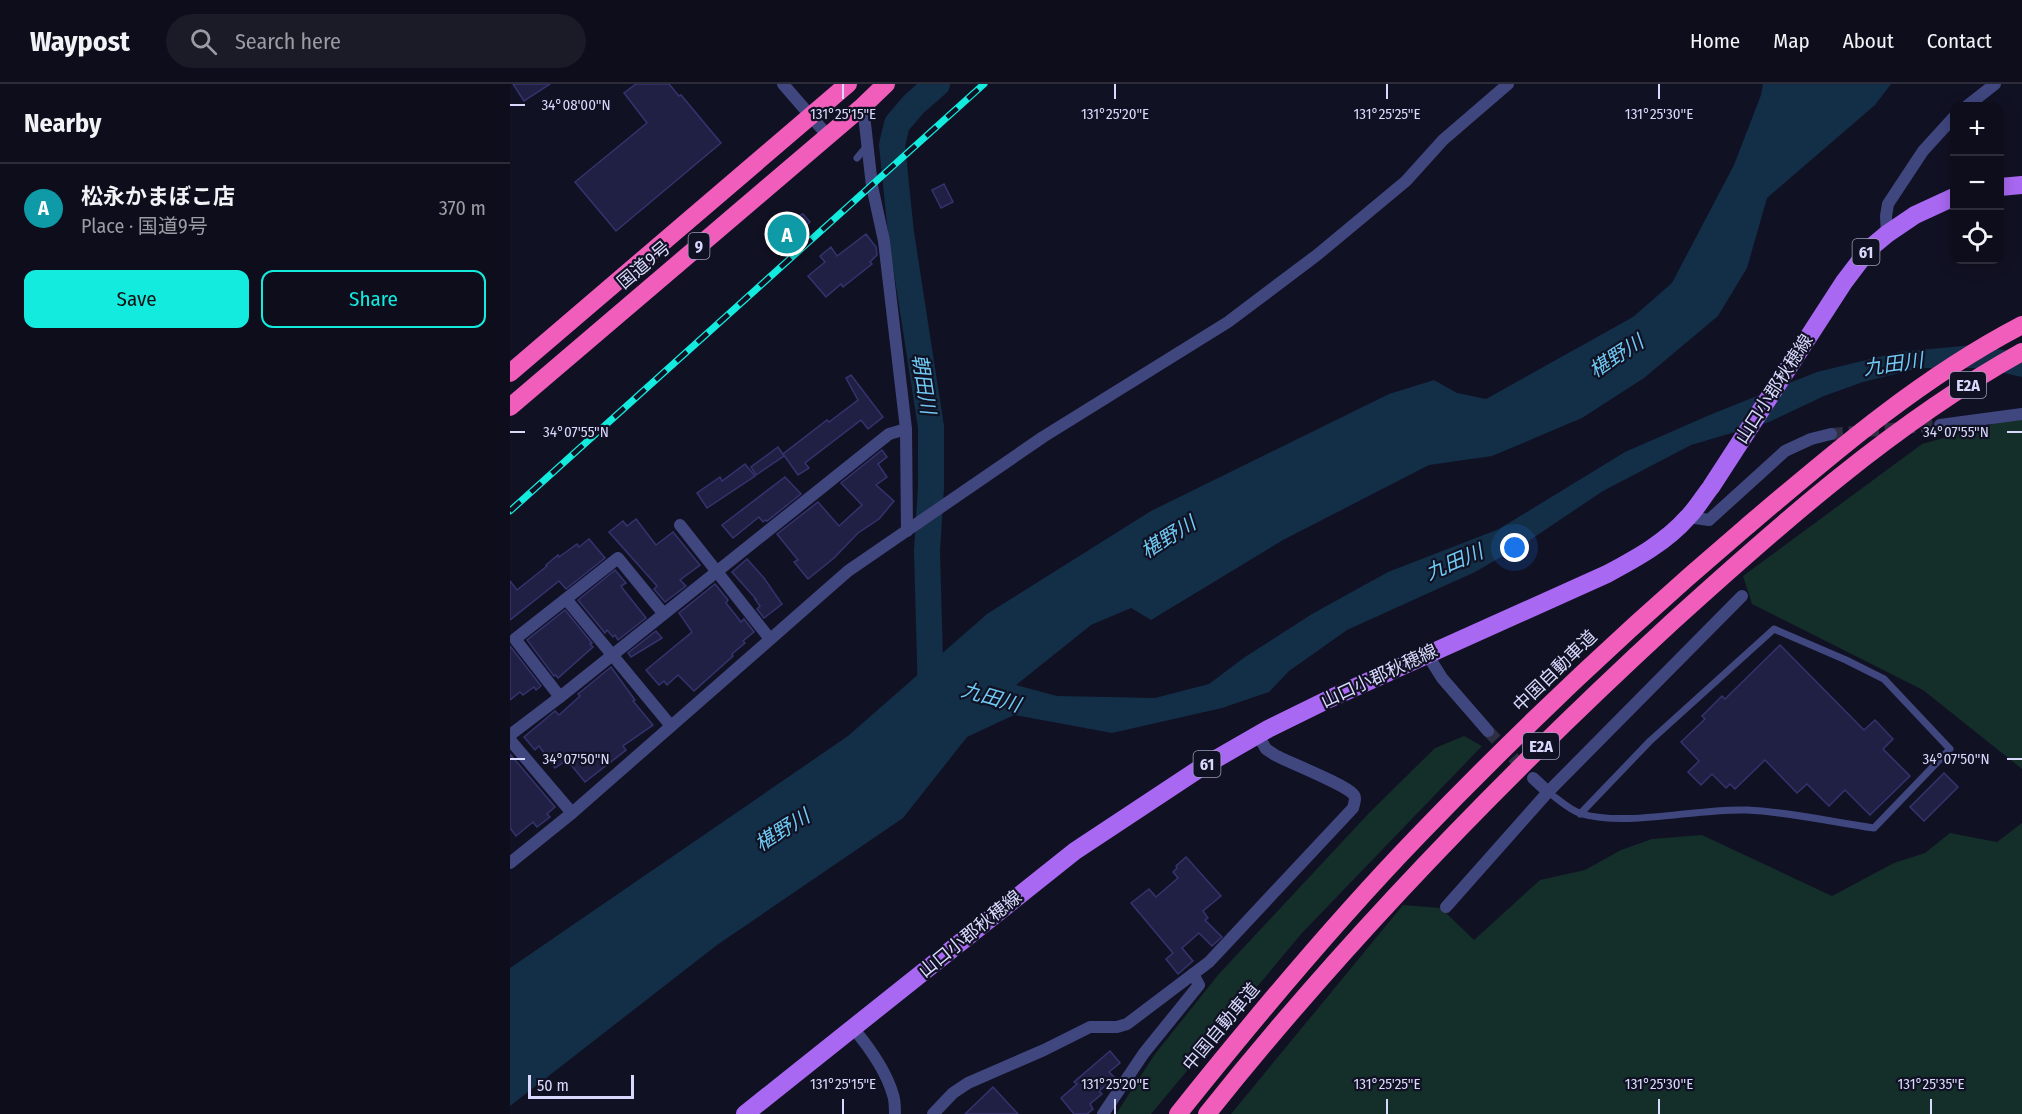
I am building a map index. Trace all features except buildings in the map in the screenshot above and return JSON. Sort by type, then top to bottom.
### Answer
[{"type":"highway","name":"国道9号","points":[[510,373],[848,84]]},
{"type":"highway","name":"国道9号","points":[[510,407],[886,84]]},
{"type":"highway","name":"中国自動車道","points":[[1178,1114],[1275,996],[1417,837],[1581,674],[1687,577],[1871,423],[1938,376],[2022,325]]},
{"type":"highway","name":"E2A","points":[[1208,1114],[1305,996],[1429,858],[1595,693],[1719,579],[1836,480],[1916,420],[2022,352]]},
{"type":"main road","points":[[2004,187],[2022,185]]},
{"type":"main road","name":"山口小郡秋穂線","points":[[745,1114],[1075,851],[1202,767],[1329,699],[1607,574],[1644,555],[1689,517],[1869,249],[1915,215],[1950,199]]},
{"type":"street","points":[[783,84],[828,136]]},
{"type":"street","points":[[1972,102],[1995,84]]},
{"type":"street","points":[[510,863],[572,813],[848,572],[1043,437],[1228,322],[1317,255],[1406,181],[1443,140],[1505,85]]},
{"type":"street","points":[[863,106],[876,207],[884,241],[906,429],[911,528]]},
{"type":"street","points":[[1887,234],[1888,204],[1923,151],[1950,121]]},
{"type":"street","points":[[1940,425],[2022,414]]},
{"type":"street","points":[[510,735],[889,434],[906,429]]},
{"type":"street","points":[[1689,517],[1709,520],[1785,451],[1811,439],[1831,434]]},
{"type":"street","points":[[680,525],[770,639]]},
{"type":"street","points":[[560,697],[515,639],[618,558],[663,613]]},
{"type":"street","points":[[1446,907],[1548,792],[1742,596]]},
{"type":"street","points":[[566,599],[671,726]]},
{"type":"street","points":[[1427,654],[1442,678],[1488,731]]},
{"type":"street","points":[[933,1114],[953,1093],[968,1083],[1090,1027],[1117,1027],[1126,1024],[1209,962],[1353,808],[1354,795],[1275,755],[1266,749],[1258,735]]},
{"type":"street","points":[[510,740],[572,813]]},
{"type":"street","points":[[1533,778],[1548,792]]},
{"type":"street","points":[[1103,1114],[1144,1053],[1199,985],[1193,974]]},
{"type":"street","points":[[853,1028],[871,1049],[887,1081],[894,1096],[895,1114]]},
{"type":"lane","points":[[857,158],[868,144]]},
{"type":"lane","points":[[1548,792],[1580,814],[1604,818],[1647,817],[1708,810],[1747,810],[1874,828],[1950,749],[1884,679],[1774,629],[1650,741],[1580,814]]},
{"type":"green space","points":[[2022,419],[2022,769],[1923,690],[1752,604],[1743,576],[1922,444],[2007,420]]},
{"type":"green space","points":[[1464,736],[1482,746],[1302,933],[1151,1114],[1116,1114],[1155,1054],[1218,975],[1369,813],[1435,748]]},
{"type":"green space","points":[[2022,823],[2022,1114],[1231,1114],[1403,905],[1441,908],[1474,940],[1540,880],[1585,870],[1621,850],[1652,839],[1702,835],[1832,896],[1894,863],[1925,853],[1950,833],[1997,842]]},
{"type":"water","points":[[1763,84],[1891,84],[1875,105],[1767,198],[1747,268],[1718,316],[1644,378],[1582,418],[1492,456],[1429,465],[1283,540],[1151,620],[1131,608],[1091,625],[1016,685],[1057,696],[1155,698],[1209,684],[1245,657],[1312,614],[1388,572],[1499,529],[1625,452],[1817,372],[1899,352],[1973,345],[2022,353],[2022,377],[1981,368],[1919,368],[1863,382],[1824,396],[1769,422],[1691,445],[1603,491],[1527,542],[1475,572],[1347,630],[1289,671],[1269,692],[1222,708],[1112,733],[1014,715],[967,737],[903,818],[717,945],[510,1106],[510,968],[848,736],[987,614],[1151,511],[1389,394],[1434,380],[1457,393],[1486,399],[1633,317],[1672,283],[1734,165],[1761,95]]},
{"type":"waterway","name":"朝田川","points":[[931,698],[927,551],[931,487],[931,427],[901,233],[892,145],[897,124],[914,104],[937,84]]},
{"type":"tunnel","points":[[1831,434],[1940,425]]},
{"type":"tunnel","points":[[1488,731],[1526,771]]},
{"type":"railway","points":[[510,511],[984,84]]},
{"type":"place","name":"松永かまぼこ店","points":[[787,234]]},
{"type":"water label","name":"椹野川","points":[[1616,356]]},
{"type":"water label","name":"九田川","points":[[1893,364]]},
{"type":"water label","name":"椹野川","points":[[1168,537]]},
{"type":"water label","name":"九田川","points":[[1454,562]]},
{"type":"water label","name":"九田川","points":[[991,697]]},
{"type":"water label","name":"椹野川","points":[[782,830]]}]
